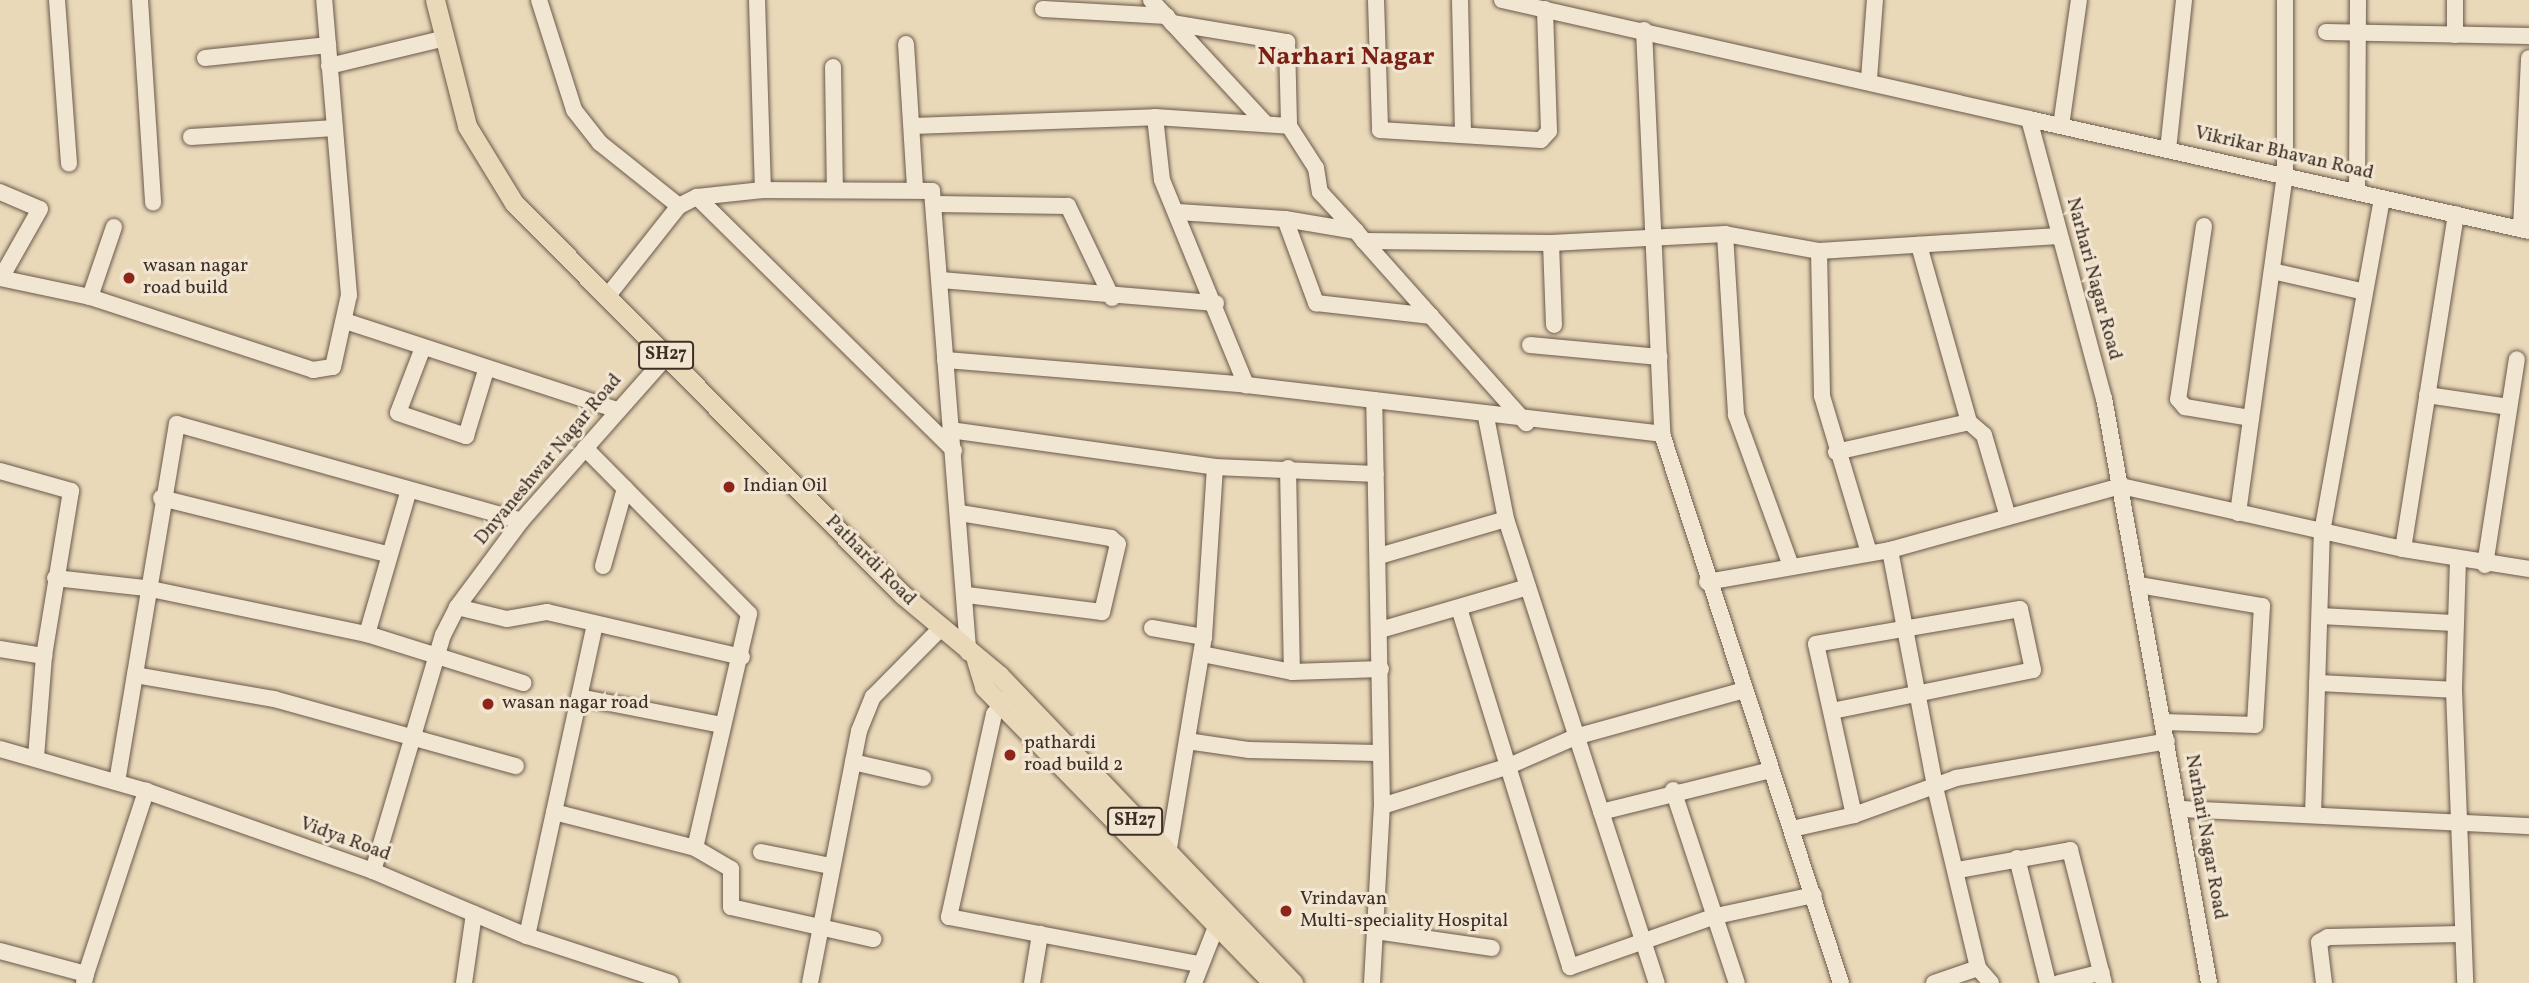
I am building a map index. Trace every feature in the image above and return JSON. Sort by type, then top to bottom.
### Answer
[{"type":"main road","name":"Pathardi Road","points":[[435,0],[467,126],[486,166],[606,298],[940,629],[972,657],[1007,698],[1217,920],[1293,983]]},
{"type":"main road","points":[[1217,920],[1273,983]]},
{"type":"street","points":[[57,0],[69,164]]},
{"type":"street","points":[[140,0],[153,203]]},
{"type":"street","points":[[0,192],[40,209],[0,278],[90,297],[320,371],[338,361],[348,322],[324,0]]},
{"type":"street","points":[[539,0],[574,110],[600,143],[679,206]]},
{"type":"street","points":[[757,0],[763,190]]},
{"type":"street","points":[[1151,0],[1266,124]]},
{"type":"street","points":[[1376,0],[1380,130],[1463,130],[1546,138],[1545,9]]},
{"type":"street","points":[[1460,0],[1463,130]]},
{"type":"street","points":[[1869,79],[1875,0]]},
{"type":"street","points":[[2061,126],[2079,0]]},
{"type":"street","points":[[2168,150],[2184,0]]},
{"type":"street","points":[[2238,513],[2285,176],[2285,0]]},
{"type":"street","points":[[2357,192],[2358,0]]},
{"type":"street","points":[[2455,0],[2455,35]]},
{"type":"street","points":[[1507,1],[1869,79],[2029,119]]},
{"type":"street","points":[[1043,9],[1169,20],[1287,42],[1289,126],[1316,168],[1320,192],[1526,423]]},
{"type":"street","points":[[1644,30],[1662,434],[1707,582],[1814,895],[1841,983]]},
{"type":"street","points":[[2326,32],[2529,36]]},
{"type":"street","points":[[329,66],[446,38]]},
{"type":"street","points":[[906,44],[915,188]]},
{"type":"street","points":[[205,58],[328,46]]},
{"type":"street","points":[[2525,230],[2529,58]]},
{"type":"street","points":[[833,67],[835,189]]},
{"type":"street","points":[[913,126],[1155,117],[1289,126]]},
{"type":"street","points":[[1155,117],[1158,169],[1216,303],[1246,385]]},
{"type":"street","name":"Vikrikar Bhavan Road","points":[[2029,119],[2525,230]]},
{"type":"street","name":"Narhari Nagar Road","points":[[2029,119],[2104,398],[2209,983]]},
{"type":"street","points":[[191,137],[335,128]]},
{"type":"street","points":[[606,298],[679,206],[697,197],[763,190],[929,188],[936,204],[950,430],[972,657]]},
{"type":"street","points":[[697,197],[954,450]]},
{"type":"street","points":[[2313,815],[2322,532],[2382,198]]},
{"type":"street","points":[[936,204],[1068,206],[1112,299]]},
{"type":"street","points":[[1178,212],[1285,219],[1360,236],[1550,243],[1653,234],[1725,234],[1819,251],[2059,236]]},
{"type":"street","points":[[2403,549],[2456,214]]},
{"type":"street","points":[[1285,219],[1316,303],[1431,316]]},
{"type":"street","points":[[2204,226],[2178,400],[2185,407],[2251,418]]},
{"type":"street","points":[[90,297],[114,227]]},
{"type":"street","points":[[1725,234],[1735,415],[1791,566]]},
{"type":"street","points":[[1550,243],[1554,325]]},
{"type":"street","points":[[1919,245],[1969,422],[1984,435],[2008,517]]},
{"type":"street","points":[[1819,251],[1820,384],[1836,452],[1870,553]]},
{"type":"street","points":[[2272,271],[2365,292]]},
{"type":"street","points":[[940,280],[1112,299],[1216,303]]},
{"type":"street","points":[[348,322],[422,350],[618,410]]},
{"type":"street","points":[[1530,345],[1659,356]]},
{"type":"street","points":[[422,350],[398,413],[466,436],[486,370]]},
{"type":"street","name":"Dnyaneshwar Nagar Road","points":[[373,871],[435,659],[457,607],[520,521],[667,356]]},
{"type":"street","points":[[2485,565],[2517,359]]},
{"type":"street","points":[[945,360],[1246,385],[1374,400],[1526,423],[1662,434]]},
{"type":"street","points":[[2427,395],[2509,407]]},
{"type":"street","points":[[1372,983],[1382,806],[1377,753],[1381,669],[1374,400]]},
{"type":"street","points":[[1486,417],[1506,519],[1657,983]]},
{"type":"street","points":[[1836,452],[1969,422]]},
{"type":"street","points":[[117,782],[161,498],[177,424],[408,493],[520,521]]},
{"type":"street","points":[[950,430],[1215,467],[1288,468],[1376,474]]},
{"type":"street","points":[[585,448],[748,614],[741,657],[722,724],[695,848]]},
{"type":"street","points":[[1164,865],[1202,654],[1215,467]]},
{"type":"street","points":[[1288,468],[1292,672]]},
{"type":"street","points":[[0,471],[71,491],[44,656],[36,758]]},
{"type":"street","points":[[1707,582],[1890,550],[2121,486],[2403,549],[2485,565],[2529,569]]},
{"type":"street","points":[[603,566],[625,488]]},
{"type":"street","points":[[367,634],[387,554],[408,493]]},
{"type":"street","points":[[161,498],[387,554]]},
{"type":"street","points":[[960,513],[1111,538],[1118,544],[1102,612],[967,595]]},
{"type":"street","points":[[1379,556],[1506,519]]},
{"type":"street","points":[[1890,550],[1935,787],[1958,870],[1978,968],[1991,983]]},
{"type":"street","points":[[2458,560],[2454,690],[2465,983]]},
{"type":"street","points":[[55,578],[146,588],[367,634],[435,659],[523,683]]},
{"type":"street","points":[[2139,585],[2262,606],[2255,725],[2164,722]]},
{"type":"street","points":[[1380,630],[1528,587]]},
{"type":"street","points":[[457,607],[507,619],[547,612],[741,657]]},
{"type":"street","points":[[1459,608],[1509,766],[1514,800],[1567,964],[1577,968],[1643,940],[1716,916],[1814,895]]},
{"type":"street","points":[[1832,711],[1916,689],[2033,670],[2020,609],[1906,626],[1816,644],[1853,815]]},
{"type":"street","points":[[2320,616],[2454,623]]},
{"type":"street","points":[[527,936],[595,624]]},
{"type":"street","points":[[1152,628],[1204,637]]},
{"type":"street","points":[[810,983],[830,866],[853,762],[873,697],[940,629]]},
{"type":"street","points":[[0,649],[44,656]]},
{"type":"street","points":[[1202,654],[1292,672],[1381,669]]},
{"type":"street","points":[[135,675],[274,699],[412,735],[516,766]]},
{"type":"street","points":[[2317,683],[2454,690]]},
{"type":"street","points":[[1382,806],[1509,766],[1575,737],[1744,690]]},
{"type":"street","points":[[579,697],[722,724]]},
{"type":"street","points":[[1007,698],[949,917],[1198,964]]},
{"type":"street","points":[[1187,741],[1249,750],[1377,753]]},
{"type":"street","points":[[1792,830],[1853,815],[1969,775],[2167,741]]},
{"type":"street","name":"Vidya Road","points":[[0,749],[146,791],[373,871],[527,936],[671,983]]},
{"type":"street","points":[[853,762],[923,778]]},
{"type":"street","points":[[1601,812],[1673,790],[1771,770]]},
{"type":"street","points":[[1673,790],[1737,983]]},
{"type":"street","points":[[0,951],[85,979],[146,791]]},
{"type":"street","points":[[2179,809],[2529,826]]},
{"type":"street","points":[[554,812],[695,848],[731,869],[731,906],[873,939]]},
{"type":"street","points":[[1958,870],[2062,849],[2073,853],[2103,978],[2059,983]]},
{"type":"street","points":[[761,852],[830,866]]},
{"type":"street","points":[[2017,858],[2048,983]]},
{"type":"street","points":[[464,983],[474,914]]},
{"type":"street","points":[[1194,983],[1198,964],[1217,920]]},
{"type":"street","points":[[1375,931],[1492,948]]},
{"type":"street","points":[[1032,983],[1040,934]]},
{"type":"street","points":[[2325,983],[2319,942],[2328,936],[2462,934]]},
{"type":"street","points":[[1934,983],[1978,968]]},
{"type":"place","name":"wasan nagar road build","points":[[129,278]]},
{"type":"place","name":"Indian Oil","points":[[729,487]]},
{"type":"place","name":"wasan nagar road","points":[[488,704]]},
{"type":"place","name":"pathardi road build 2","points":[[1010,755]]},
{"type":"place","name":"Vrindavan Multi-speciality Hospital","points":[[1286,911]]},
{"type":"district","name":"Narhari Nagar","points":[[1346,58]]}]
